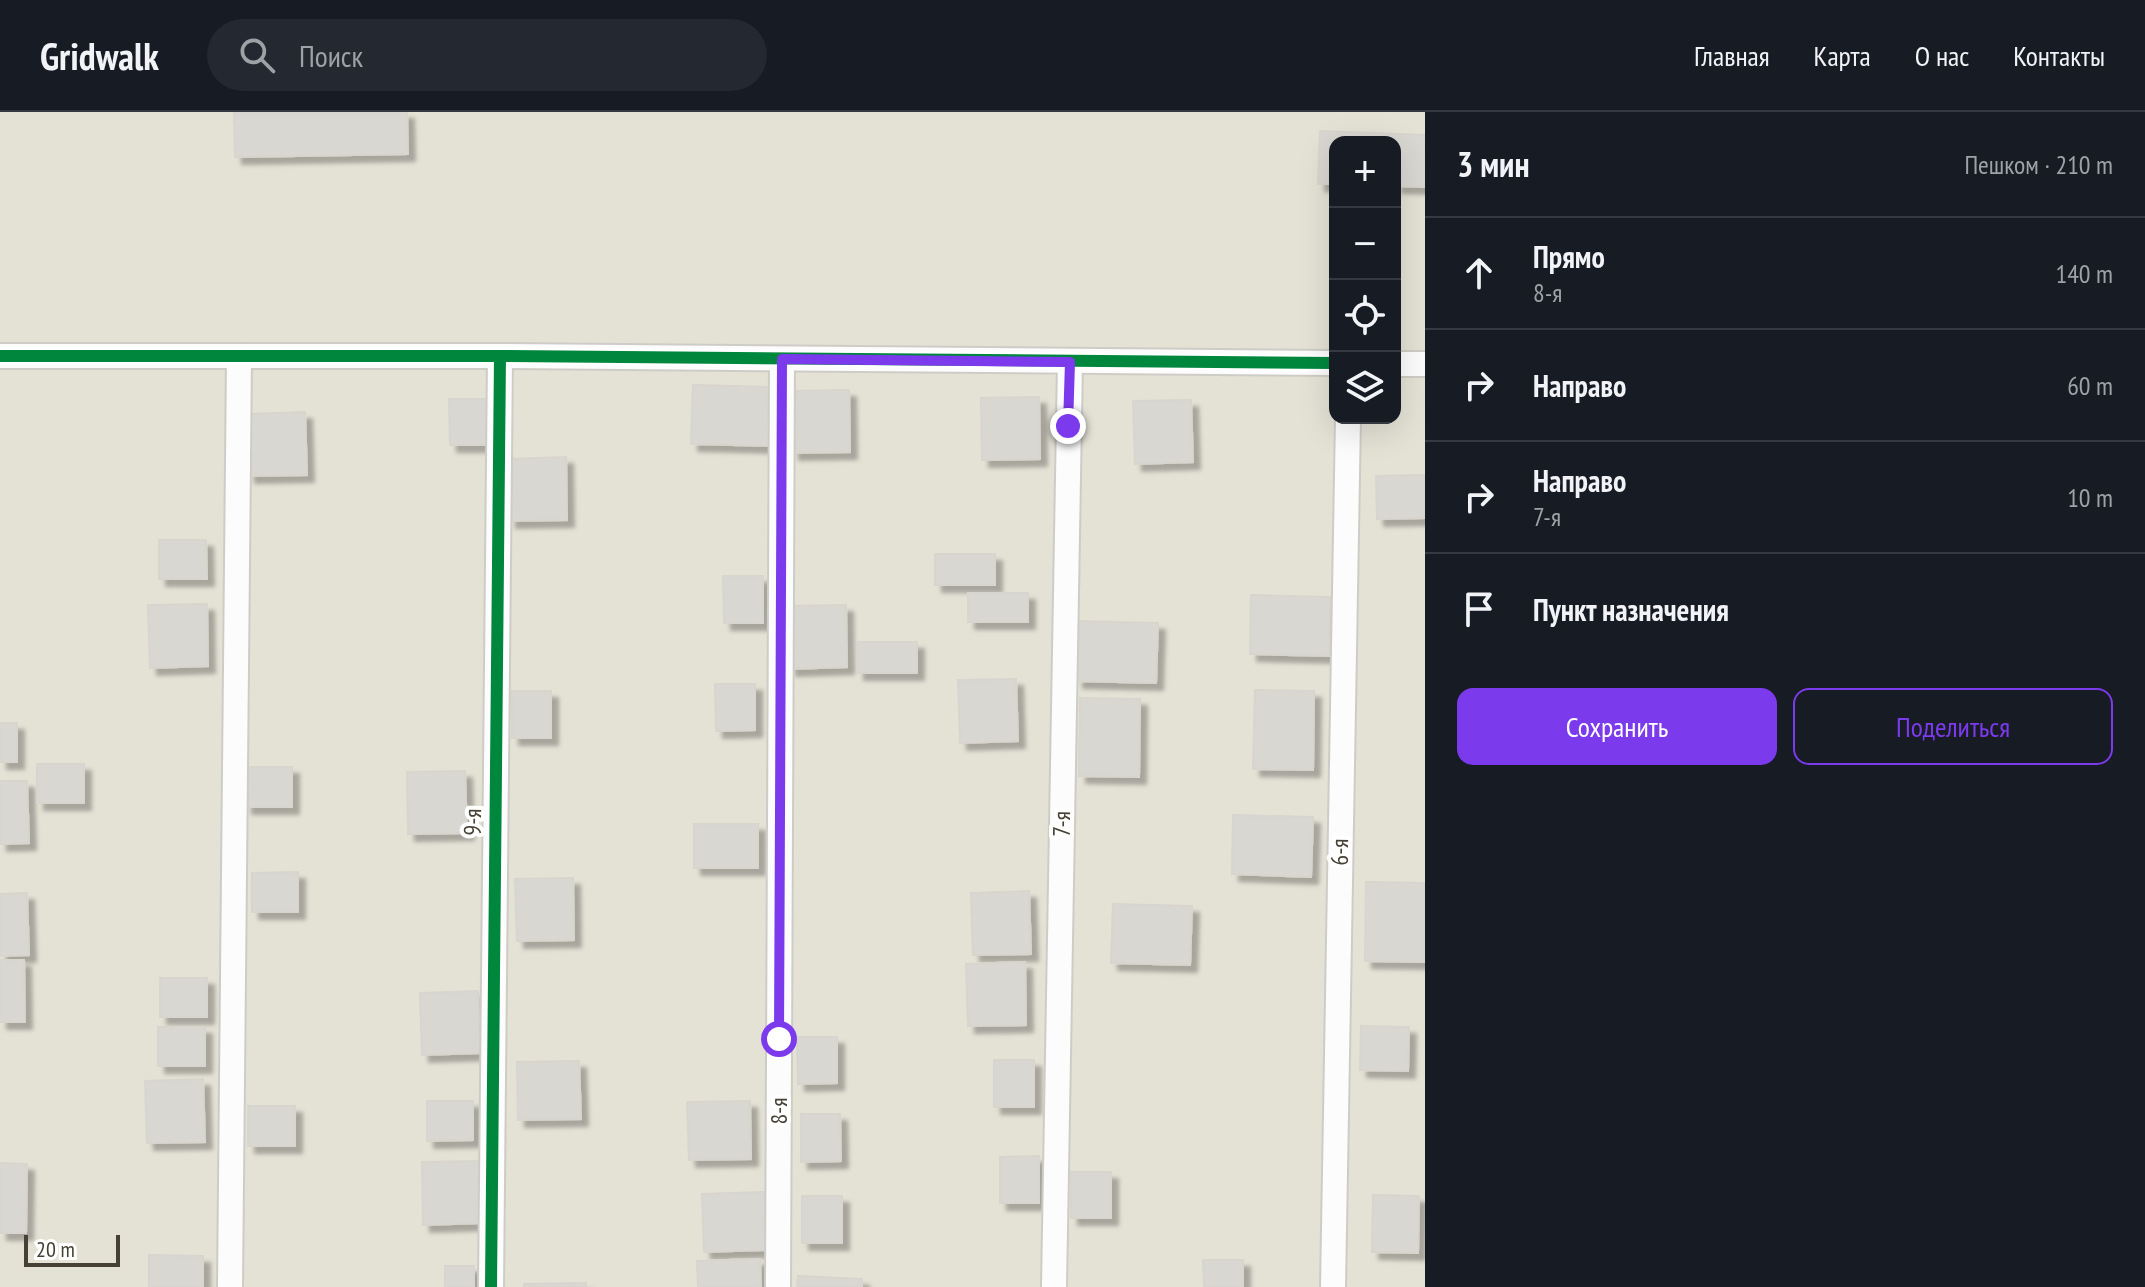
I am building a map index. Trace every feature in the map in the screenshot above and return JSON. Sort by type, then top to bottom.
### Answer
[{"type":"street","points":[[0,356],[500,356],[1329,363]]},
{"type":"street","name":"9-я","points":[[491,1287],[500,356]]},
{"type":"street","points":[[230,1287],[239,357]]},
{"type":"street","name":"8-я","points":[[778,1287],[782,359]]},
{"type":"street","name":"7-я","points":[[1054,1287],[1070,362]]},
{"type":"street","points":[[1401,364],[1425,364]]},
{"type":"street","name":"6-я","points":[[1333,1287],[1348,424]]},
{"type":"shaded area","points":[[0,112],[1425,112],[1425,1287],[0,1287]]},
{"type":"building","points":[[234,112],[407,112],[408,154],[235,157]]},
{"type":"building","points":[[1320,131],[1425,135],[1425,187],[1401,186],[1401,136],[1329,136],[1329,184],[1318,184]]},
{"type":"building","points":[[693,385],[772,387],[770,446],[691,444]]},
{"type":"building","points":[[849,390],[850,452],[792,453],[791,391]]},
{"type":"building","points":[[1039,397],[1040,459],[982,460],[981,398]]},
{"type":"building","points":[[449,399],[489,399],[489,445],[450,445]]},
{"type":"building","points":[[1191,400],[1193,462],[1135,464],[1133,401]]},
{"type":"building","points":[[305,412],[307,475],[248,476],[247,414]]},
{"type":"building","points":[[566,457],[567,520],[509,521],[508,459]]},
{"type":"building","points":[[1425,475],[1425,518],[1377,519],[1376,476]]},
{"type":"building","points":[[159,540],[206,540],[207,579],[159,579]]},
{"type":"building","points":[[935,554],[995,554],[995,585],[935,585]]},
{"type":"building","points":[[723,576],[763,576],[763,623],[724,623]]},
{"type":"building","points":[[968,593],[1028,593],[1028,622],[968,622]]},
{"type":"building","points":[[1251,595],[1330,597],[1329,656],[1250,654]]},
{"type":"building","points":[[207,604],[208,666],[150,668],[148,605]]},
{"type":"building","points":[[846,605],[847,667],[789,669],[787,606]]},
{"type":"building","points":[[1078,621],[1158,623],[1156,683],[1076,681]]},
{"type":"building","points":[[857,642],[917,642],[917,673],[857,673]]},
{"type":"building","points":[[1016,679],[1018,741],[960,743],[958,680]]},
{"type":"building","points":[[715,684],[755,684],[755,730],[716,731]]},
{"type":"building","points":[[1255,690],[1314,691],[1313,770],[1253,769]]},
{"type":"building","points":[[512,691],[551,691],[551,738],[512,738]]},
{"type":"building","points":[[1080,698],[1140,699],[1139,777],[1079,776]]},
{"type":"building","points":[[0,723],[17,723],[17,762],[0,762]]},
{"type":"building","points":[[37,764],[84,764],[84,803],[37,803]]},
{"type":"building","points":[[245,767],[292,767],[292,807],[245,807]]},
{"type":"building","points":[[465,771],[467,833],[408,834],[407,772]]},
{"type":"building","points":[[0,781],[27,781],[29,843],[0,844]]},
{"type":"building","points":[[1233,815],[1313,817],[1311,877],[1232,874]]},
{"type":"building","points":[[694,824],[758,824],[758,868],[694,868]]},
{"type":"building","points":[[298,872],[298,912],[252,912],[252,873]]},
{"type":"building","points":[[573,878],[574,940],[517,941],[515,879]]},
{"type":"building","points":[[1366,882],[1425,883],[1424,962],[1365,961]]},
{"type":"building","points":[[1029,891],[1031,954],[973,955],[971,893]]},
{"type":"building","points":[[27,893],[29,955],[0,956],[0,894]]},
{"type":"building","points":[[1113,904],[1192,906],[1190,965],[1111,963]]},
{"type":"building","points":[[0,960],[24,960],[25,1022],[0,1022]]},
{"type":"building","points":[[1025,962],[1026,1025],[968,1026],[966,964]]},
{"type":"building","points":[[160,978],[207,978],[207,1017],[160,1017]]},
{"type":"building","points":[[478,991],[480,1053],[422,1055],[420,993]]},
{"type":"building","points":[[1361,1026],[1409,1027],[1408,1071],[1360,1070]]},
{"type":"building","points":[[158,1027],[205,1027],[205,1066],[158,1066]]},
{"type":"building","points":[[797,1037],[837,1037],[837,1083],[798,1084]]},
{"type":"building","points":[[994,1060],[1034,1060],[1034,1107],[994,1107]]},
{"type":"building","points":[[579,1061],[581,1119],[518,1120],[517,1062]]},
{"type":"building","points":[[203,1079],[205,1142],[147,1143],[145,1081]]},
{"type":"building","points":[[427,1101],[473,1101],[473,1140],[427,1141]]},
{"type":"building","points":[[750,1101],[751,1159],[689,1160],[687,1102]]},
{"type":"building","points":[[248,1106],[295,1106],[295,1146],[248,1146]]},
{"type":"building","points":[[801,1114],[840,1114],[841,1161],[801,1162]]},
{"type":"building","points":[[1039,1156],[1039,1203],[1000,1203],[1000,1157]]},
{"type":"building","points":[[480,1161],[482,1223],[423,1225],[422,1162]]},
{"type":"building","points":[[0,1163],[27,1164],[26,1233],[0,1233]]},
{"type":"building","points":[[1071,1172],[1111,1172],[1111,1218],[1071,1218]]},
{"type":"building","points":[[765,1192],[766,1250],[704,1252],[702,1194]]},
{"type":"building","points":[[1373,1195],[1419,1196],[1418,1253],[1372,1252]]},
{"type":"building","points":[[802,1196],[842,1196],[842,1243],[802,1243]]},
{"type":"building","points":[[149,1255],[203,1256],[203,1287],[149,1287]]},
{"type":"building","points":[[760,1259],[761,1287],[698,1287],[697,1261]]},
{"type":"building","points":[[1203,1260],[1243,1260],[1243,1287],[1204,1287]]},
{"type":"building","points":[[445,1266],[474,1266],[474,1287],[445,1287]]},
{"type":"building","points":[[798,1276],[862,1279],[862,1287],[797,1287]]},
{"type":"building","points":[[586,1283],[586,1287],[524,1287],[524,1284]]},
{"type":"cycle path","points":[[0,356],[500,356],[1329,363]]},
{"type":"cycle path","points":[[491,1287],[500,356]]},
{"type":"route","points":[[779,1039],[782,359],[1070,362],[1068,426]]}]
